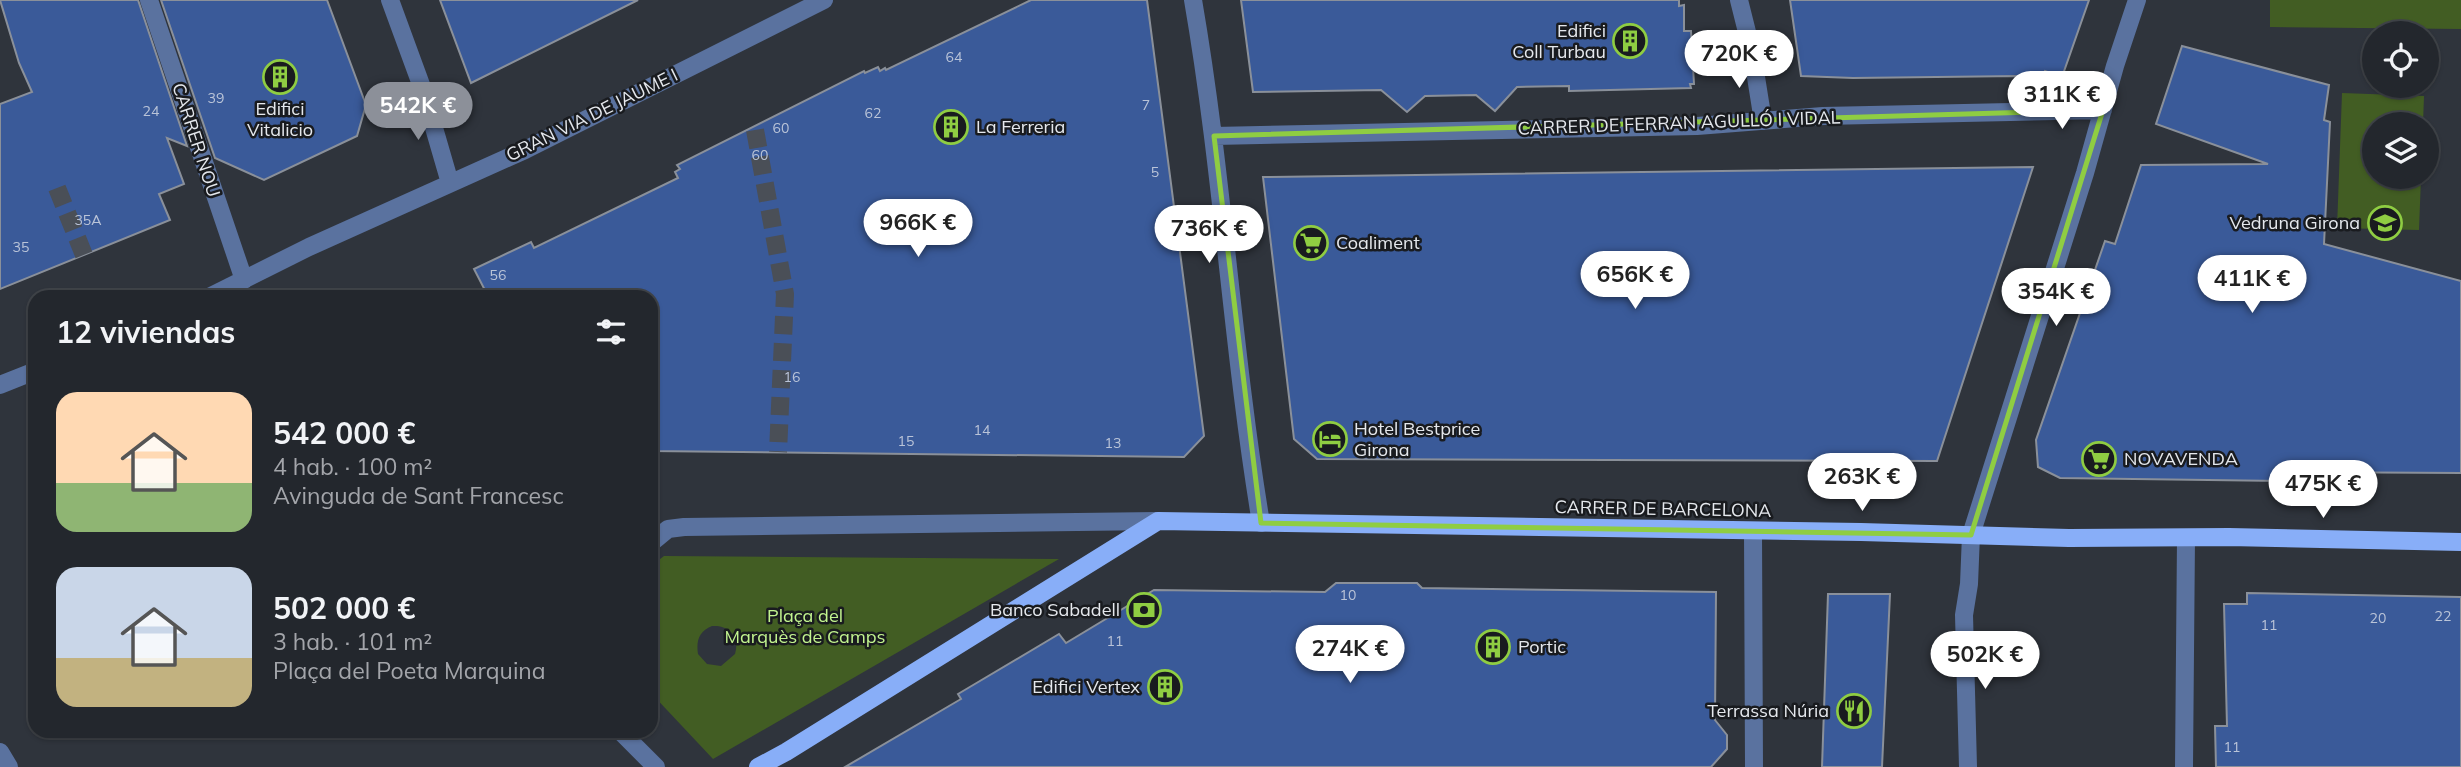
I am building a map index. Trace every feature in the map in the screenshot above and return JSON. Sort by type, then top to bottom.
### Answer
[{"type":"main road","name":"CARRER DE BARCELONA","points":[[1158,521],[2069,538],[2461,542]]},
{"type":"main road","points":[[758,767],[1158,521]]},
{"type":"street","name":"CARRER NOU","points":[[149,0],[244,280]]},
{"type":"street","points":[[390,0],[423,90],[450,183]]},
{"type":"street","name":"GRAN VIA DE JAUME I","points":[[223,290],[321,241],[525,150],[824,0]]},
{"type":"street","points":[[1193,0],[1208,86],[1248,444],[1261,523]]},
{"type":"street","points":[[1739,0],[1752,52],[1763,121]]},
{"type":"street","points":[[1968,767],[1964,615],[1969,584],[1971,535],[2137,0]]},
{"type":"street","name":"CARRER DE FERRAN AGULLÓ I VIDAL","points":[[1214,136],[1697,126],[1823,116],[2103,110]]},
{"type":"street","points":[[0,385],[28,374]]},
{"type":"street","points":[[658,538],[668,529],[684,527],[1158,521]]},
{"type":"street","points":[[1753,531],[1754,767]]},
{"type":"street","points":[[2185,767],[2186,538]]},
{"type":"street","points":[[627,738],[656,767]]},
{"type":"street","points":[[0,752],[9,767]]},
{"type":"highlighted area","points":[[2103,110],[1971,535],[1261,523],[1214,136]]},
{"type":"green space","points":[[2270,0],[2461,0],[2461,29],[2439,29],[2439,21],[2362,21],[2362,28],[2270,27]]},
{"type":"green space","points":[[2342,93],[2362,94],[2362,98],[2424,98],[2423,112],[2362,112],[2362,189],[2421,189],[2419,230],[2337,228]]},
{"type":"green space","name":"Plaça del Marquès de Camps","points":[[664,556],[1059,559],[713,759],[658,700],[658,561]],"holes":[[[712,626],[724,628],[735,637],[735,654],[721,666],[707,664],[698,654],[701,634]]]},
{"type":"building","points":[[0,0],[138,0],[187,146],[167,138],[184,184],[159,194],[170,220],[0,289],[0,104],[32,92],[19,63]]},
{"type":"building","name":"Edifici Vitalicio","points":[[161,0],[327,0],[366,105],[357,136],[264,180],[215,158]]},
{"type":"building","points":[[440,0],[638,0],[471,83]]},
{"type":"building","points":[[1031,0],[1147,0],[1204,436],[1184,457],[658,451],[658,290],[485,290],[474,269],[531,242],[534,248],[678,178],[675,172],[680,169],[677,165],[864,71],[865,73],[878,67],[880,71],[885,68],[886,70]]},
{"type":"building","points":[[1241,0],[1679,0],[1679,6],[1684,5],[1684,31],[1691,31],[1694,84],[1690,84],[1691,88],[1569,91],[1569,86],[1517,87],[1495,111],[1476,95],[1425,96],[1407,112],[1381,90],[1253,92]]},
{"type":"building","points":[[1790,0],[2089,0],[2062,77],[2045,71],[2041,83],[2019,76],[1801,76]]},
{"type":"building","points":[[2182,46],[2329,85],[2324,120],[2330,122],[2324,244],[2461,281],[2461,473],[2291,472],[2282,481],[2060,478],[2038,467],[2036,440],[2105,241],[2115,244],[2141,165],[2268,164],[2156,124]]},
{"type":"building","points":[[2033,167],[1937,461],[1317,459],[1294,439],[1263,177]]},
{"type":"building","points":[[1336,583],[1417,583],[1422,588],[1716,592],[1715,720],[1727,735],[1727,749],[1711,767],[845,767],[961,699],[958,694],[1059,634],[1066,643],[1154,590],[1325,592]]},
{"type":"building","points":[[2247,593],[2461,597],[2461,767],[2216,767],[2215,726],[2227,726],[2224,604],[2247,604]]},
{"type":"building","name":"Terrassa Núria","points":[[1828,594],[1890,594],[1882,767],[1822,767]]},
{"type":"tunnel","points":[[755,130],[785,294],[778,452]]},
{"type":"tunnel","points":[[57,188],[84,255]]},
{"type":"place","name":"Edifici Coll Turbau","points":[[1630,41]]},
{"type":"place","name":"Edifici Vitalicio","points":[[280,77]]},
{"type":"place","name":"La Ferreria","points":[[951,127]]},
{"type":"place","name":"Vedruna Girona","points":[[2385,223]]},
{"type":"place","name":"Coaliment","points":[[1311,243]]},
{"type":"place","name":"Hotel Bestprice Girona","points":[[1330,439]]},
{"type":"place","name":"NOVAVENDA","points":[[2099,459]]},
{"type":"place","name":"Banco Sabadell","points":[[1144,610]]},
{"type":"place","name":"Portic","points":[[1493,647]]},
{"type":"place","name":"Edifici Vertex","points":[[1165,687]]},
{"type":"place","name":"Terrassa Núria","points":[[1854,711]]}]
